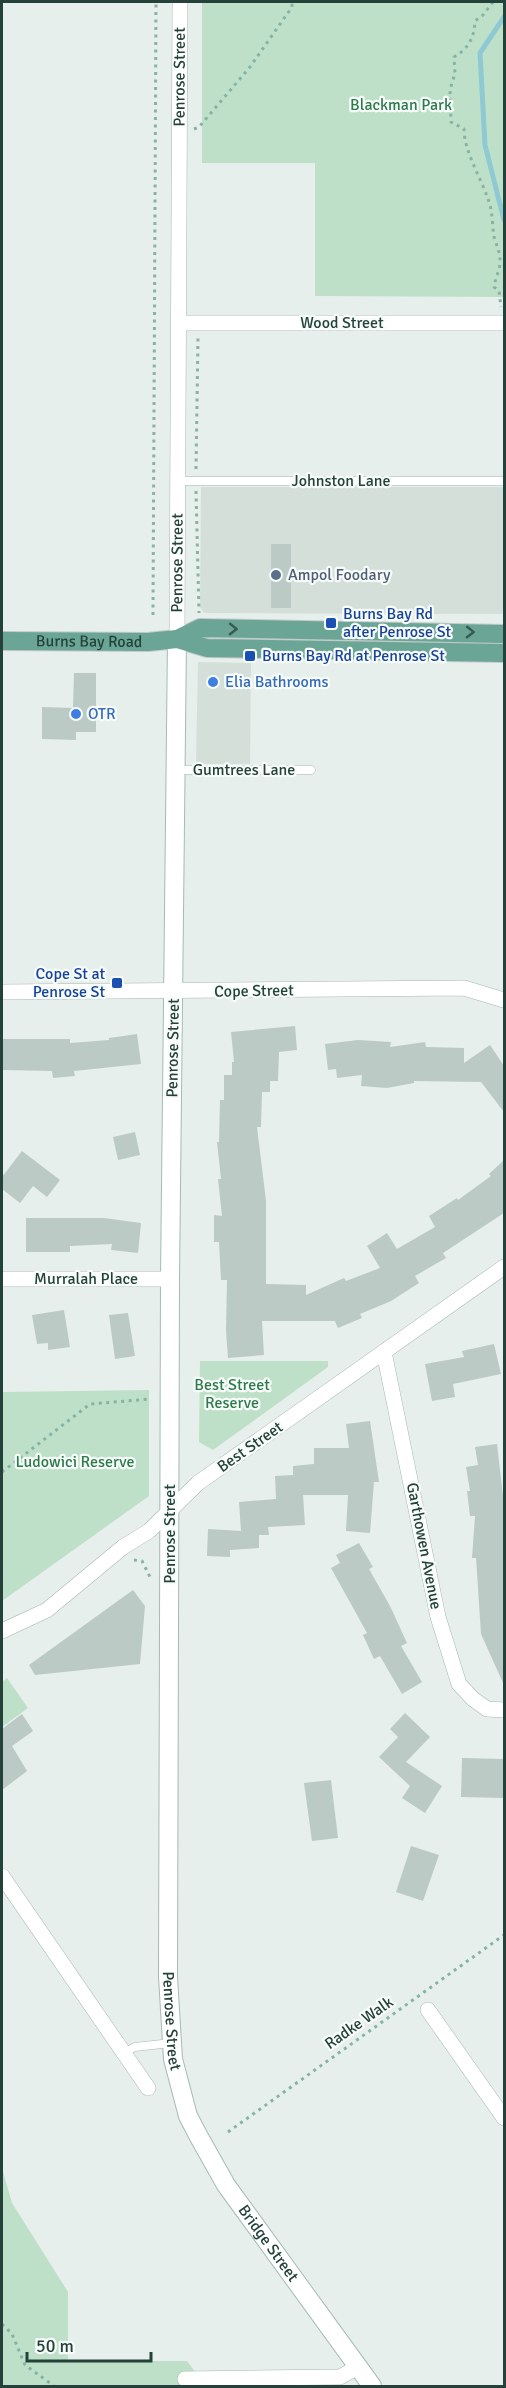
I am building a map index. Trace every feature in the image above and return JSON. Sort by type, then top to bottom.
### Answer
[{"type":"main road","name":"Burns Bay Road","points":[[2,641],[148,642],[177,639],[200,628],[504,634]]},
{"type":"main road","name":"Burns Bay Road","points":[[177,639],[207,648],[504,653]]},
{"type":"main road","name":"Penrose Street","points":[[177,639],[168,1977],[171,2043],[181,2093]]},
{"type":"main road","name":"Bridge Street","points":[[181,2093],[188,2116],[226,2185],[372,2386]]},
{"type":"street","name":"Penrose Street","points":[[177,639],[180,2]]},
{"type":"street","name":"Wood Street","points":[[179,322],[504,323]]},
{"type":"street","name":"Cope Street","points":[[2,992],[465,988],[504,1000]]},
{"type":"street","name":"Best Street","points":[[2,1630],[47,1610],[123,1547],[149,1531],[198,1483],[504,1267]]},
{"type":"street","name":"Murralah Place","points":[[2,1279],[171,1279]]},
{"type":"street","name":"Garthowen Avenue","points":[[384,1352],[438,1617],[459,1684],[473,1700],[488,1709],[504,1710]]},
{"type":"street","points":[[2,1876],[148,2088]]},
{"type":"street","points":[[428,2010],[504,2118]]},
{"type":"street","points":[[185,2379],[340,2377],[358,2367]]},
{"type":"lane","name":"Johnston Lane","points":[[178,482],[504,481]]},
{"type":"lane","name":"Gumtrees Lane","points":[[176,770],[311,770]]},
{"type":"lane","points":[[123,2053],[135,2047],[171,2043]]},
{"type":"path","points":[[153,615],[156,2]]},
{"type":"path","points":[[180,133],[199,128],[250,67],[292,7],[292,2]]},
{"type":"path","points":[[493,2],[475,21],[474,38],[464,51],[454,57],[455,73],[450,90],[451,122],[464,129],[464,141],[488,199],[495,239],[500,252],[500,267],[494,287],[499,291],[504,323]]},
{"type":"path","points":[[2,1472],[90,1404],[151,1399]]},
{"type":"path","name":"Radke Walk","points":[[228,2132],[504,1935]]},
{"type":"path","points":[[2,2324],[12,2334],[26,2365],[54,2386]]},
{"type":"shaded area","points":[[201,487],[504,487],[504,614],[204,613],[200,607]]},
{"type":"shaded area","points":[[198,662],[251,663],[250,764],[196,764]]},
{"type":"green space","name":"Blackman Park","points":[[202,2],[504,2],[504,297],[315,296],[315,163],[202,163]]},
{"type":"green space","name":"Best Street Reserve","points":[[200,1361],[328,1361],[328,1367],[213,1450],[199,1442]]},
{"type":"green space","name":"Ludowici Reserve","points":[[149,1390],[149,1496],[2,1601],[2,1392]]},
{"type":"green space","points":[[7,1678],[28,1708],[2,1727],[2,1682]]},
{"type":"green space","points":[[2,2168],[12,2203],[68,2292],[68,2361],[187,2361],[206,2386],[2,2386]]},
{"type":"building","points":[[271,544],[291,544],[291,608],[271,608]]},
{"type":"building","points":[[74,673],[96,673],[96,732],[76,732],[76,740],[42,739],[42,707],[73,708]]},
{"type":"building","points":[[295,1026],[297,1050],[279,1052],[278,1081],[270,1081],[270,1092],[262,1092],[261,1127],[257,1127],[266,1201],[266,1284],[306,1285],[306,1295],[344,1278],[346,1281],[380,1268],[367,1246],[387,1233],[397,1249],[435,1227],[429,1216],[457,1198],[458,1200],[491,1176],[489,1174],[504,1160],[504,1213],[443,1253],[446,1258],[415,1276],[419,1283],[391,1301],[360,1314],[362,1318],[338,1328],[335,1321],[262,1321],[264,1355],[228,1358],[227,1280],[221,1280],[219,1242],[214,1242],[214,1215],[222,1216],[217,1142],[219,1142],[220,1100],[224,1100],[224,1075],[232,1075],[232,1062],[234,1062],[231,1032]]},
{"type":"building","points":[[137,1034],[141,1064],[74,1071],[75,1076],[53,1078],[52,1071],[2,1070],[2,1039],[70,1039],[70,1043],[109,1040],[109,1038]]},
{"type":"building","points":[[358,1040],[391,1042],[390,1047],[425,1042],[426,1047],[464,1048],[464,1063],[490,1045],[504,1066],[504,1112],[481,1082],[414,1081],[414,1083],[387,1088],[361,1086],[362,1075],[337,1078],[336,1069],[328,1070],[325,1044]]},
{"type":"building","points":[[135,1132],[140,1155],[118,1160],[113,1137]]},
{"type":"building","points":[[22,1151],[60,1180],[47,1197],[33,1186],[20,1203],[2,1189],[2,1177]]},
{"type":"building","points":[[26,1218],[104,1218],[141,1223],[138,1253],[111,1250],[112,1244],[70,1246],[70,1252],[26,1252]]},
{"type":"building","points":[[64,1310],[70,1347],[48,1350],[48,1343],[37,1344],[32,1315]]},
{"type":"building","points":[[128,1313],[135,1356],[115,1359],[109,1315]]},
{"type":"building","points":[[494,1344],[501,1374],[453,1384],[455,1397],[432,1401],[425,1364],[464,1357],[462,1351]]},
{"type":"building","points":[[370,1421],[379,1482],[374,1482],[370,1533],[346,1531],[348,1495],[303,1495],[305,1525],[268,1527],[269,1535],[259,1535],[259,1548],[230,1550],[230,1557],[207,1556],[208,1529],[241,1531],[239,1502],[276,1499],[275,1476],[293,1475],[293,1466],[314,1464],[314,1448],[349,1448],[346,1424]]},
{"type":"building","points":[[497,1444],[504,1504],[504,1685],[481,1634],[476,1558],[472,1558],[475,1516],[470,1516],[467,1491],[470,1491],[466,1467],[478,1465],[475,1447]]},
{"type":"building","points":[[359,1543],[373,1567],[369,1569],[407,1643],[401,1646],[422,1682],[402,1694],[380,1656],[374,1659],[363,1635],[367,1633],[331,1568],[340,1563],[336,1555]]},
{"type":"building","points":[[133,1590],[145,1606],[140,1664],[35,1675],[29,1665]]},
{"type":"building","points":[[405,1713],[430,1737],[406,1762],[442,1786],[425,1813],[402,1798],[410,1786],[379,1757],[398,1737],[390,1729]]},
{"type":"building","points":[[22,1714],[33,1731],[12,1746],[27,1771],[2,1790],[2,1729]]},
{"type":"building","points":[[462,1758],[504,1759],[504,1798],[461,1797]]},
{"type":"building","points":[[331,1780],[338,1838],[312,1841],[304,1783]]},
{"type":"building","points":[[411,1846],[439,1855],[423,1901],[396,1892]]},
{"type":"waterway","points":[[504,17],[480,53],[485,145],[504,220]]},
{"type":"place","name":"Ampol Foodary","points":[[276,575]]},
{"type":"place","name":"Burns Bay Rd after Penrose St","points":[[331,623]]},
{"type":"place","name":"Burns Bay Rd at Penrose St","points":[[250,656]]},
{"type":"place","name":"Elia Bathrooms","points":[[213,682]]},
{"type":"place","name":"OTR","points":[[76,714]]},
{"type":"place","name":"Cope St at Penrose St","points":[[117,983]]}]
